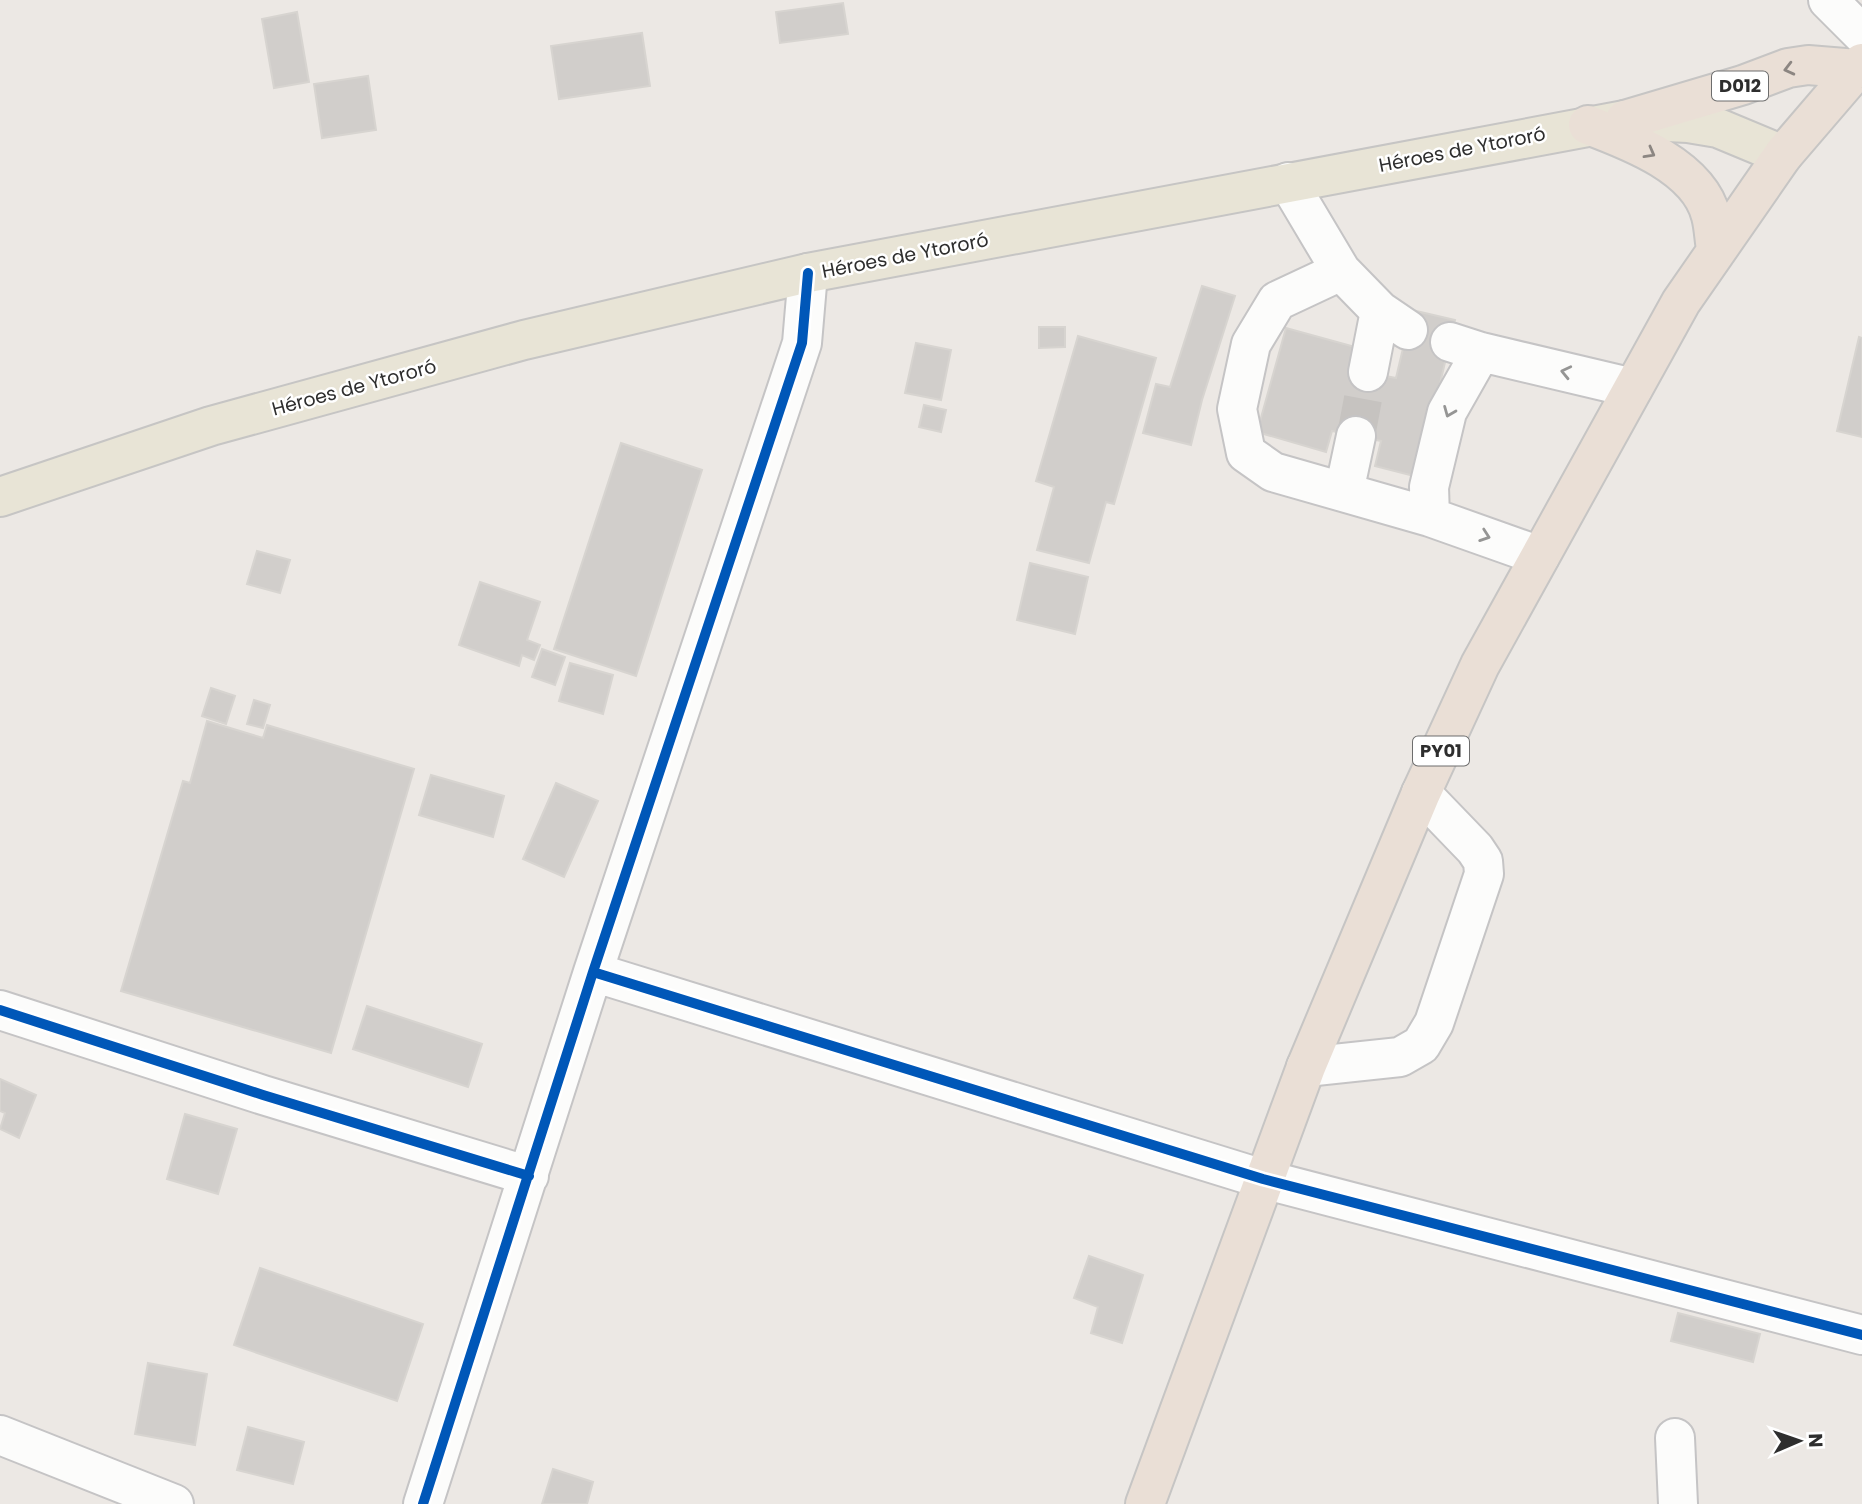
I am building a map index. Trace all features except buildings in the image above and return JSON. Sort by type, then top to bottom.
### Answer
[{"type":"highway","name":"D012","points":[[1625,120],[1743,85],[1788,68],[1861,59]]},
{"type":"highway","name":"PY01","points":[[1145,1504],[1306,1067],[1421,793],[1480,665],[1681,302],[1783,155],[1861,59]]},
{"type":"highway","points":[[1588,125],[1626,139],[1681,172],[1701,194],[1711,215],[1716,249]]},
{"type":"main road","name":"Héroes de Ytororó","points":[[0,497],[251,415],[524,340],[808,273],[1625,120],[1688,123],[1718,128],[1783,155]]},
{"type":"street","points":[[1828,0],[1861,59]]},
{"type":"street","points":[[1288,182],[1341,271],[1394,320],[1368,372]]},
{"type":"street","points":[[1341,271],[1277,301],[1251,344],[1237,409],[1247,453],[1273,472],[1430,517],[1540,555]]},
{"type":"street","points":[[423,1504],[593,972],[802,342],[808,273]]},
{"type":"street","points":[[1430,517],[1429,486],[1466,347],[1633,388]]},
{"type":"street","points":[[1344,492],[1356,436]]},
{"type":"street","points":[[1306,1067],[1400,1057],[1421,1045],[1434,1023],[1484,874],[1483,861],[1475,849],[1421,793]]},
{"type":"street","points":[[593,972],[1263,1179],[1862,1335]]},
{"type":"street","points":[[0,1010],[263,1095],[529,1176]]},
{"type":"street","points":[[0,1435],[174,1504]]},
{"type":"street","points":[[1675,1438],[1678,1504]]},
{"type":"tunnel","points":[[1356,436],[1368,372]]},
{"type":"cycle path","points":[[423,1504],[593,972],[802,343],[808,273]]},
{"type":"cycle path","points":[[593,972],[1263,1179],[1862,1335]]},
{"type":"cycle path","points":[[0,1010],[263,1095],[529,1176]]}]
